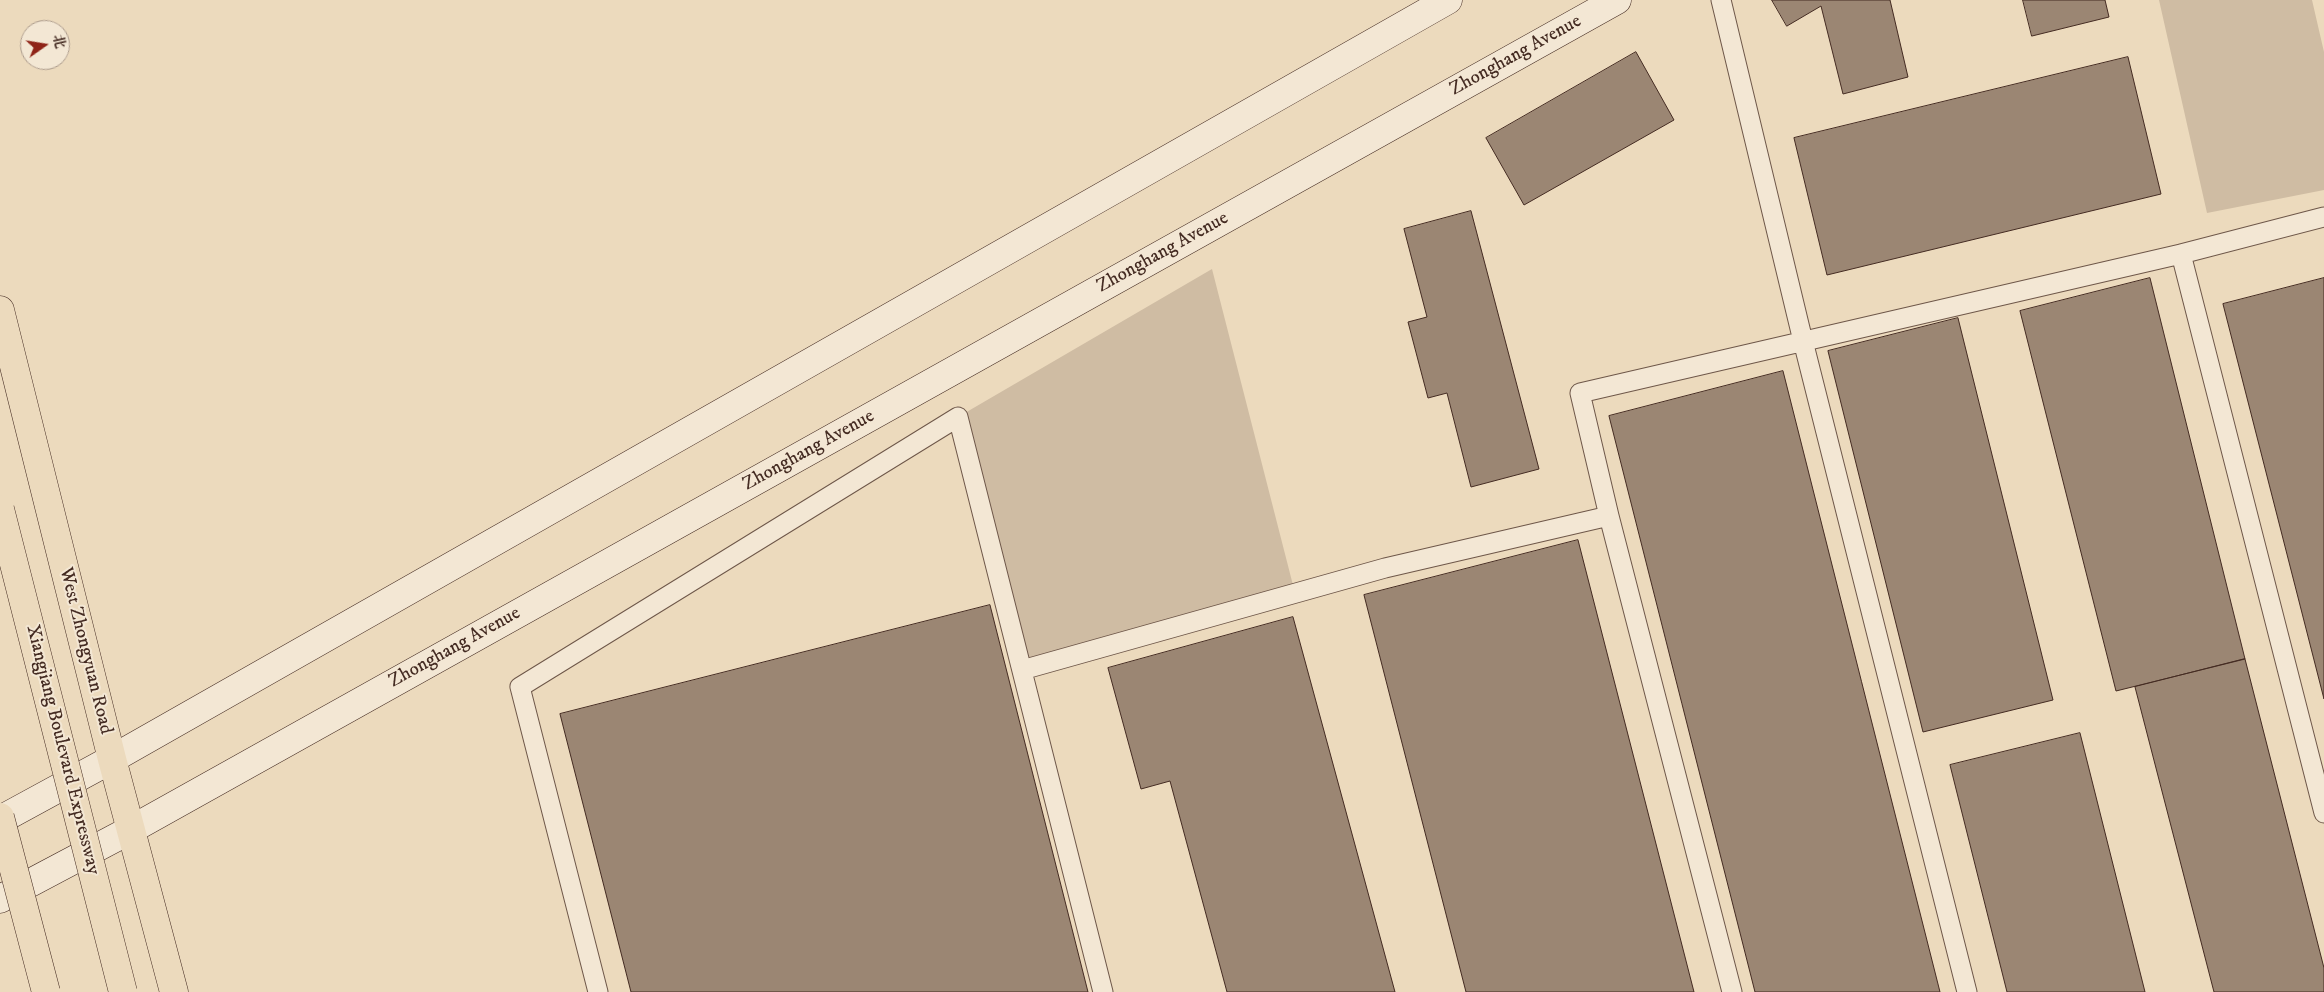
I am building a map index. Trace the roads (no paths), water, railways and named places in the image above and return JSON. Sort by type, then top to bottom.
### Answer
[{"type":"main road","points":[[46,992],[0,819],[112,759],[1448,0]]},
{"type":"main road","name":"Zhonghang Avenue","points":[[0,899],[132,828],[1617,0]]},
{"type":"main road","name":"West Zhongyuan Road","points":[[0,310],[112,759],[132,828],[174,992]]},
{"type":"main road","name":"Xiangjiang Boulevard Expressway","points":[[0,509],[123,992]]},
{"type":"lane","points":[[1721,0],[1802,341],[1967,992]]},
{"type":"lane","points":[[1732,992],[1609,516],[1580,393],[2181,254],[2324,218]]},
{"type":"lane","points":[[2181,254],[2324,813]]},
{"type":"lane","points":[[598,992],[520,687],[958,416],[1103,992]]},
{"type":"lane","points":[[1022,670],[1385,568],[1609,516]]}]
